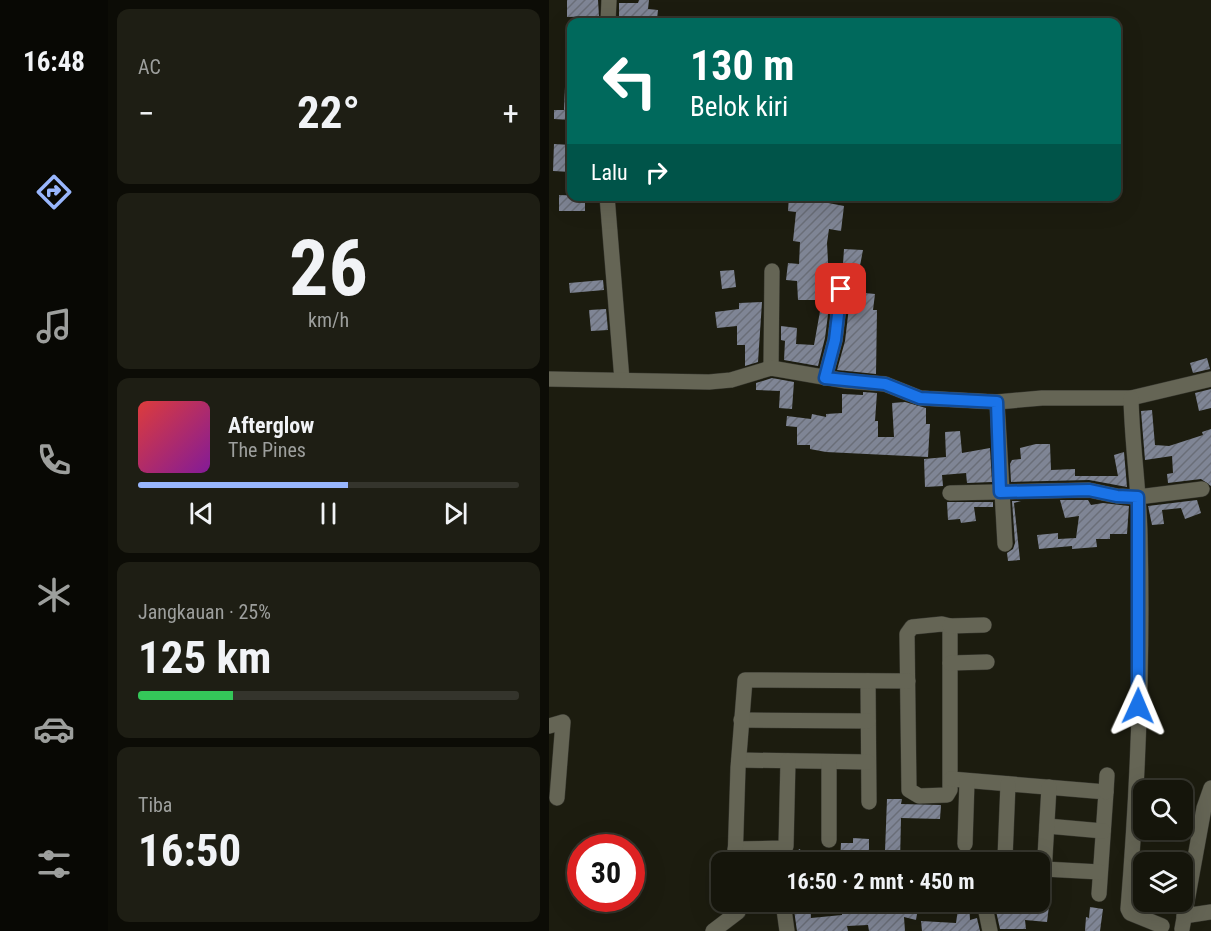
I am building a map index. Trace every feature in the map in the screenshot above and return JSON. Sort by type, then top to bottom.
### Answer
[{"type":"street","points":[[608,18],[609,0]]},
{"type":"street","points":[[607,201],[622,380]]},
{"type":"street","points":[[771,368],[773,271]]},
{"type":"street","points":[[825,378],[835,340],[841,289]]},
{"type":"street","points":[[549,379],[724,381],[771,368],[825,378],[885,384],[920,398],[997,402],[1042,398],[1131,398],[1211,378]]},
{"type":"street","points":[[1131,398],[1140,546],[1138,753],[1128,909],[1130,913],[1162,926]]},
{"type":"street","points":[[997,402],[1000,492],[1005,544]]},
{"type":"street","points":[[950,493],[1089,490],[1117,496],[1138,497],[1202,489]]},
{"type":"street","points":[[950,626],[951,779],[947,795],[919,796],[909,790],[906,634],[912,627],[942,624],[950,626],[984,625]]},
{"type":"street","points":[[950,663],[987,662]]},
{"type":"street","points":[[735,852],[744,683],[749,679],[908,681]]},
{"type":"street","points":[[869,681],[869,802]]},
{"type":"street","points":[[741,720],[868,721]]},
{"type":"street","points":[[549,726],[563,722],[557,798]]},
{"type":"street","points":[[739,760],[868,762]]},
{"type":"street","points":[[758,852],[786,846],[788,761]]},
{"type":"street","points":[[829,762],[829,840]]},
{"type":"street","points":[[1099,894],[1107,775]]},
{"type":"street","points":[[951,779],[1106,792]]},
{"type":"street","points":[[965,844],[967,781]]},
{"type":"street","points":[[1005,852],[1008,784]]},
{"type":"street","points":[[1049,787],[1044,872],[1100,873]]},
{"type":"street","points":[[1211,788],[1204,808],[1183,922],[1211,912]]},
{"type":"street","points":[[1047,826],[1103,831]]},
{"type":"street","points":[[713,931],[738,912]]},
{"type":"street","points":[[784,912],[787,931]]},
{"type":"street","points":[[986,912],[990,931]]},
{"type":"building","points":[[567,0],[598,0],[599,16],[567,17]]},
{"type":"building","points":[[639,0],[649,0],[648,9],[658,10],[657,18],[619,18],[619,3],[638,3]]},
{"type":"building","points":[[565,87],[567,87],[567,120],[554,119],[554,110],[564,110]]},
{"type":"building","points":[[554,144],[567,145],[567,172],[553,171]]},
{"type":"building","points":[[559,195],[567,195],[567,201],[585,201],[585,211],[559,211]]},
{"type":"building","points":[[789,201],[823,201],[844,206],[841,231],[829,229],[827,243],[830,299],[825,338],[818,366],[784,360],[785,341],[781,340],[781,326],[797,328],[796,344],[814,345],[822,300],[798,300],[797,281],[786,280],[788,263],[799,264],[800,242],[793,241],[796,212],[788,211]]},
{"type":"building","points":[[844,249],[863,250],[855,292],[875,294],[873,310],[877,310],[876,374],[837,370],[845,341],[851,290],[847,282],[842,279]]},
{"type":"building","points":[[734,270],[736,287],[722,289],[720,271]]},
{"type":"building","points":[[603,280],[604,290],[570,293],[569,283]]},
{"type":"building","points":[[762,302],[758,362],[745,366],[745,345],[737,345],[737,326],[717,328],[715,312],[739,309],[739,303]]},
{"type":"building","points":[[606,309],[608,330],[591,331],[589,310]]},
{"type":"building","points":[[1207,358],[1210,369],[1193,373],[1190,363]]},
{"type":"building","points":[[772,378],[794,382],[792,409],[779,408],[780,391],[756,390],[756,383]]},
{"type":"building","points":[[1211,389],[1211,408],[1199,411],[1195,393]]},
{"type":"building","points":[[863,392],[877,393],[875,421],[878,421],[878,437],[894,437],[892,403],[905,402],[926,408],[926,424],[930,424],[928,457],[826,452],[810,449],[810,445],[797,445],[797,427],[786,426],[787,416],[811,419],[812,414],[826,417],[826,414],[842,413],[842,394],[863,395]]},
{"type":"building","points":[[1152,410],[1155,445],[1169,446],[1203,435],[1202,432],[1211,429],[1211,486],[1201,479],[1168,483],[1167,474],[1173,473],[1172,456],[1145,460],[1141,411]]},
{"type":"building","points":[[960,431],[962,453],[990,448],[992,482],[967,483],[966,473],[942,475],[943,486],[925,487],[924,459],[946,457],[945,432]]},
{"type":"building","points":[[1036,444],[1050,444],[1051,470],[1075,469],[1075,476],[1118,476],[1114,455],[1124,452],[1127,487],[1089,480],[1011,482],[1010,464],[1012,460],[1021,459],[1020,448]]},
{"type":"building","points":[[1060,500],[1088,500],[1091,505],[1103,503],[1129,506],[1127,534],[1110,534],[1110,539],[1096,539],[1097,547],[1072,549],[1072,546],[1039,549],[1037,535],[1058,533],[1058,539],[1076,538],[1079,516],[1065,518]]},
{"type":"building","points":[[1197,500],[1201,513],[1185,519],[1181,508],[1162,510],[1164,524],[1152,525],[1148,506]]},
{"type":"building","points":[[1012,501],[1021,501],[1014,503],[1020,560],[1008,561],[1007,553],[1013,549],[1015,543]]},
{"type":"building","points":[[947,502],[993,502],[993,507],[974,507],[976,521],[961,523],[960,519],[948,520]]},
{"type":"building","points":[[887,799],[902,799],[901,804],[941,805],[940,819],[901,818],[900,852],[841,852],[841,843],[853,843],[853,838],[869,839],[869,850],[885,851]]},
{"type":"building","points":[[1090,907],[1103,909],[1100,931],[1085,931],[1086,917],[1089,918]]},
{"type":"building","points":[[794,912],[811,912],[811,918],[842,915],[842,912],[917,912],[916,920],[904,917],[905,931],[869,931],[868,925],[847,926],[848,931],[797,931]]},
{"type":"building","points":[[958,912],[970,912],[970,920],[977,918],[980,931],[922,931],[921,921],[956,923]]},
{"type":"building","points":[[996,912],[1048,912],[1047,922],[1025,920],[1026,929],[1000,929]]},
{"type":"route","points":[[841,289],[835,340],[825,378],[885,384],[920,398],[997,402],[1000,492],[1089,490],[1117,496],[1138,497],[1140,535],[1138,706]]}]
